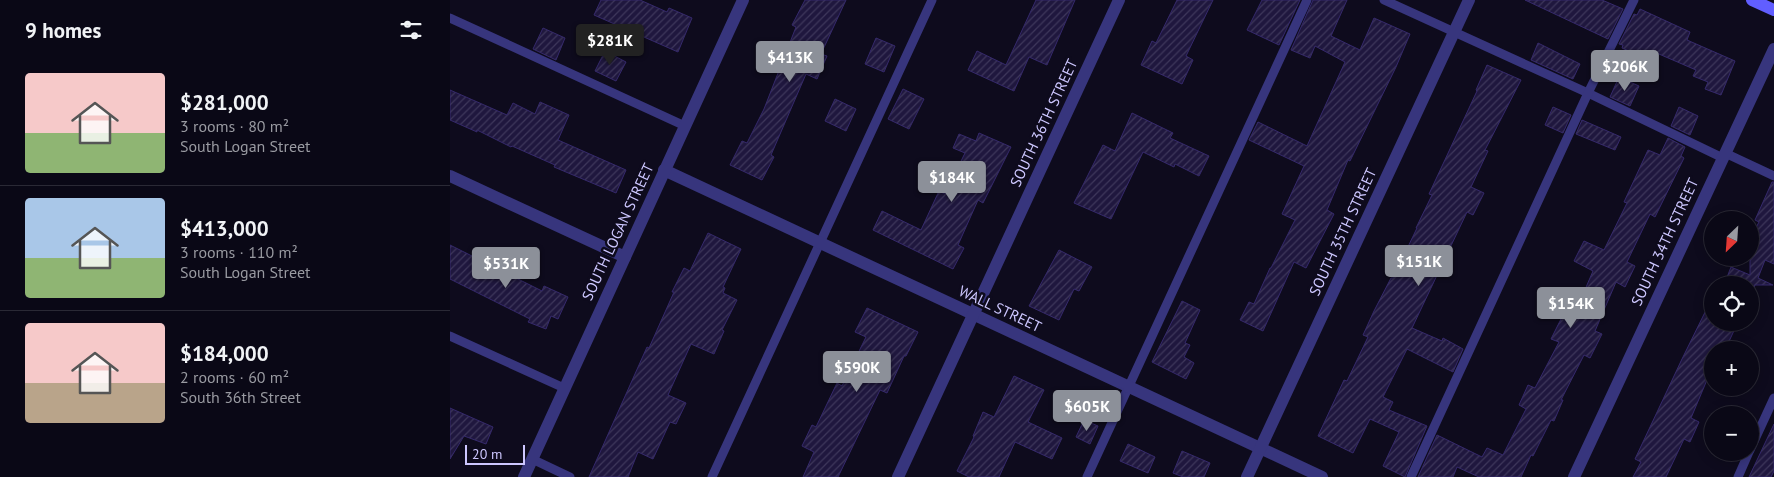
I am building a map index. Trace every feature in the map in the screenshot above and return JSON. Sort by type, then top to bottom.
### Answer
[{"type":"main road","points":[[1752,0],[1774,10]]},
{"type":"street","name":"SOUTH LOGAN STREET","points":[[524,477],[743,0]]},
{"type":"street","name":"SOUTH 36TH STREET","points":[[898,477],[1119,0]]},
{"type":"street","name":"SOUTH 35TH STREET","points":[[1247,477],[1469,0]]},
{"type":"street","name":"SOUTH 34TH STREET","points":[[1574,477],[1774,49]]},
{"type":"street","name":"WALL STREET","points":[[664,170],[1322,477]]},
{"type":"street","points":[[450,176],[625,257]]},
{"type":"lane","points":[[712,477],[932,0]]},
{"type":"lane","points":[[1087,477],[1307,0]]},
{"type":"lane","points":[[1384,0],[1588,94],[1774,176]]},
{"type":"lane","points":[[1411,477],[1588,94],[1634,0]]},
{"type":"lane","points":[[450,18],[685,126]]},
{"type":"lane","points":[[450,336],[564,388]]},
{"type":"lane","points":[[1759,430],[1774,398]]},
{"type":"lane","points":[[532,458],[570,477]]},
{"type":"lane","points":[[1738,477],[1745,461]]},
{"type":"building","points":[[601,0],[640,0],[667,12],[669,8],[692,18],[678,52],[594,15]]},
{"type":"building","points":[[805,0],[846,0],[821,54],[827,56],[817,79],[806,74],[771,155],[774,157],[762,180],[730,165],[742,141],[747,143],[764,109],[796,27],[792,25]]},
{"type":"building","points":[[1036,0],[1075,0],[1047,65],[1029,57],[1014,91],[968,70],[977,51],[1006,65]]},
{"type":"building","points":[[1177,0],[1213,0],[1186,56],[1193,60],[1182,84],[1141,65],[1152,41],[1156,43]]},
{"type":"building","points":[[1262,0],[1300,0],[1279,45],[1247,30]]},
{"type":"building","points":[[1313,0],[1347,0],[1331,36],[1360,50],[1374,18],[1410,34],[1350,161],[1348,160],[1327,210],[1334,214],[1306,268],[1294,262],[1263,331],[1240,320],[1249,302],[1254,304],[1295,220],[1282,214],[1304,166],[1249,140],[1258,122],[1307,146],[1345,62],[1315,46],[1310,58],[1291,50]]},
{"type":"building","points":[[1525,0],[1602,0],[1623,9],[1608,39]]},
{"type":"building","points":[[1640,9],[1690,32],[1687,40],[1735,61],[1721,95],[1705,89],[1708,82],[1693,76],[1696,70],[1652,51],[1651,54],[1640,50],[1638,55],[1622,48],[1623,45],[1619,44],[1634,14],[1637,15]]},
{"type":"building","points":[[543,28],[565,38],[556,60],[533,49]]},
{"type":"building","points":[[876,38],[895,46],[884,72],[865,64]]},
{"type":"building","points":[[1538,43],[1580,64],[1573,79],[1531,60]]},
{"type":"building","points":[[605,51],[626,62],[616,81],[595,71]]},
{"type":"building","points":[[1487,65],[1521,80],[1485,150],[1488,151],[1471,187],[1484,193],[1473,215],[1467,212],[1412,328],[1442,341],[1443,338],[1463,349],[1453,372],[1407,349],[1383,397],[1393,402],[1389,410],[1427,426],[1405,477],[1383,466],[1399,432],[1370,419],[1353,453],[1318,436],[1344,380],[1347,381],[1368,337],[1363,335],[1417,228],[1432,195],[1429,194],[1477,91]]},
{"type":"building","points":[[1619,77],[1639,86],[1630,106],[1610,97]]},
{"type":"building","points":[[903,89],[924,99],[909,129],[888,119]]},
{"type":"building","points":[[450,90],[507,115],[513,103],[535,114],[540,102],[569,115],[558,140],[626,170],[616,193],[554,167],[555,165],[511,147],[477,130],[477,132],[450,120]]},
{"type":"building","points":[[835,99],[856,109],[846,131],[825,121]]},
{"type":"building","points":[[1553,107],[1571,115],[1563,133],[1545,125]]},
{"type":"building","points":[[1679,107],[1698,116],[1690,135],[1671,126]]},
{"type":"building","points":[[1132,113],[1173,133],[1170,138],[1209,156],[1199,176],[1175,164],[1174,167],[1143,152],[1111,219],[1074,203],[1103,145],[1115,151]]},
{"type":"building","points":[[1582,120],[1621,137],[1615,150],[1576,134]]},
{"type":"building","points":[[979,133],[1011,147],[983,203],[978,200],[958,245],[964,248],[953,269],[873,230],[882,211],[921,230],[939,191],[945,194],[965,153],[953,148],[959,134],[976,141]]},
{"type":"building","points":[[1668,138],[1685,147],[1681,156],[1684,158],[1655,217],[1650,214],[1627,262],[1635,266],[1625,287],[1616,282],[1595,331],[1602,334],[1590,358],[1584,355],[1561,400],[1563,400],[1554,421],[1551,420],[1521,477],[1479,477],[1457,467],[1453,477],[1418,477],[1437,435],[1482,457],[1487,448],[1503,455],[1526,409],[1519,405],[1528,385],[1535,388],[1559,342],[1551,339],[1563,315],[1572,320],[1593,271],[1574,261],[1584,241],[1604,250],[1627,203],[1624,202],[1648,150],[1660,155]]},
{"type":"building","points":[[1772,182],[1774,182],[1774,264],[1765,260],[1759,276],[1728,276],[1731,267],[1750,275],[1750,266],[1759,266],[1759,211]]},
{"type":"building","points":[[708,233],[741,249],[723,287],[725,288],[723,293],[737,300],[722,330],[724,331],[714,354],[691,344],[668,395],[686,403],[676,424],[670,422],[653,459],[638,452],[628,477],[589,477],[647,347],[649,348],[674,292],[672,292],[684,268],[690,271]]},
{"type":"building","points":[[450,245],[542,291],[544,286],[568,297],[558,319],[551,316],[546,329],[528,322],[530,319],[450,279]]},
{"type":"building","points":[[1059,250],[1092,267],[1079,291],[1074,289],[1059,320],[1029,306]]},
{"type":"building","points":[[1759,278],[1773,285],[1759,285]]},
{"type":"building","points":[[1182,301],[1200,310],[1185,343],[1190,345],[1184,357],[1194,363],[1186,379],[1152,362]]},
{"type":"building","points":[[867,308],[918,332],[906,356],[904,356],[887,393],[880,390],[838,477],[803,477],[814,452],[802,446],[812,425],[816,427],[837,383],[842,386],[866,337],[855,332]]},
{"type":"building","points":[[1704,314],[1704,331],[1734,331],[1729,341],[1704,341],[1704,387],[1691,418],[1699,422],[1690,442],[1684,439],[1666,477],[1633,477],[1641,462],[1635,459]]},
{"type":"building","points":[[1014,376],[1044,390],[1028,422],[1062,438],[1052,459],[1015,442],[999,477],[969,477],[957,471],[974,437],[983,412],[994,417]]},
{"type":"building","points":[[450,408],[493,427],[486,444],[464,436],[450,459]]},
{"type":"building","points":[[1084,420],[1098,426],[1090,444],[1076,437]]},
{"type":"building","points":[[1774,424],[1774,471],[1771,477],[1749,477],[1757,461],[1759,461],[1759,456]]},
{"type":"building","points":[[1128,444],[1155,457],[1148,473],[1120,461]]},
{"type":"building","points":[[1182,451],[1210,463],[1204,477],[1183,477],[1173,473]]}]
